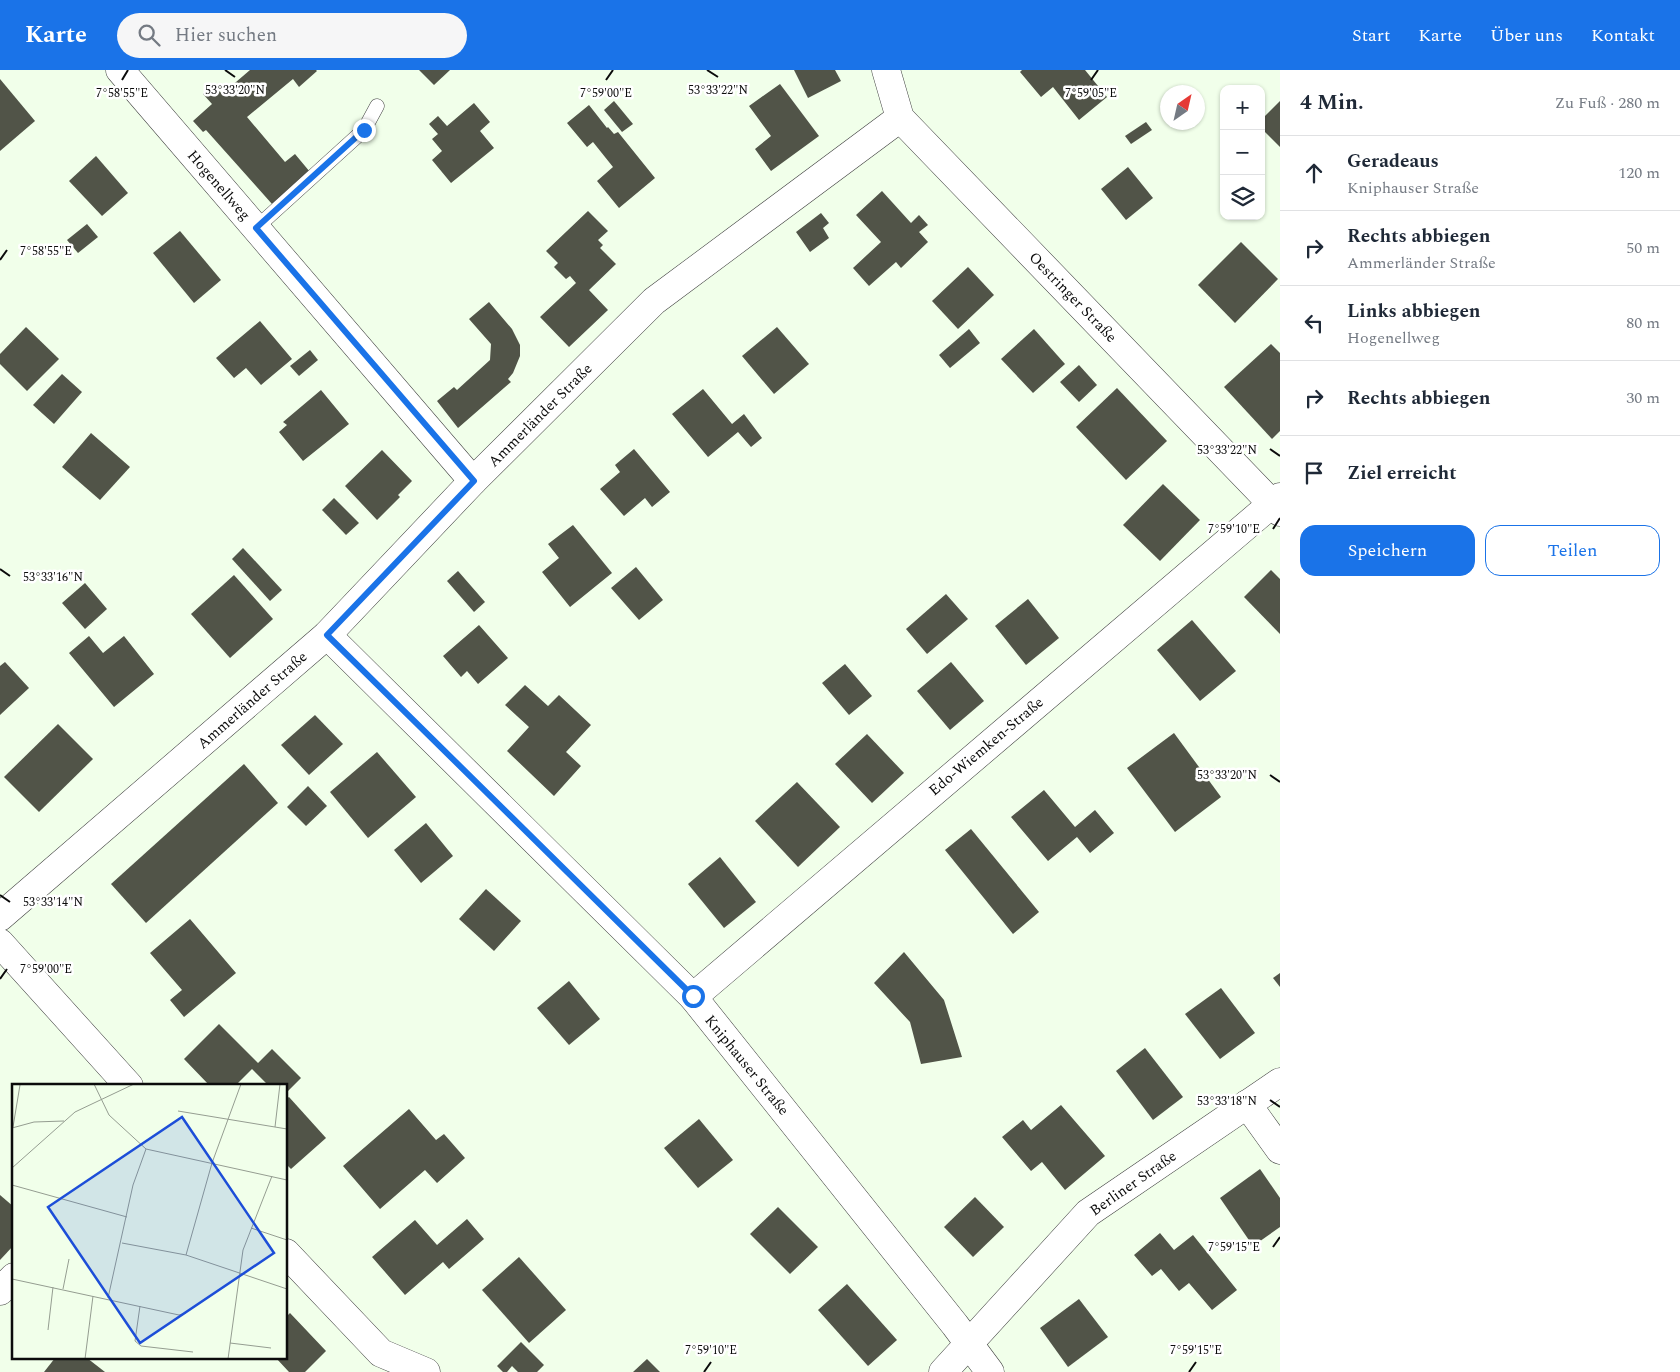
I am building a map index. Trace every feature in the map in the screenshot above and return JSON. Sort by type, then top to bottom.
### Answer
[{"type":"street","name":"Hogenellweg","points":[[120,70],[474,481]]},
{"type":"street","name":"Oestringer Straße","points":[[886,70],[900,118],[1277,504]]},
{"type":"street","name":"Ammerländer Straße","points":[[0,917],[327,635],[474,481],[654,301],[900,118]]},
{"type":"street","name":"Edo-Wiemken-Straße","points":[[693,996],[1277,504]]},
{"type":"street","name":"Kniphauser Straße","points":[[327,635],[693,996],[990,1372]]},
{"type":"street","points":[[0,942],[128,1084]]},
{"type":"street","name":"Berliner Straße","points":[[943,1372],[1088,1213],[1280,1082]]},
{"type":"street","points":[[1247,1104],[1280,1150]]},
{"type":"street","points":[[288,1255],[381,1353],[426,1372]]},
{"type":"street","points":[[0,1290],[12,1279]]},
{"type":"lane","points":[[256,228],[364,130],[377,106]]},
{"type":"building","points":[[250,70],[317,71],[299,87],[293,79],[247,117],[285,162],[295,154],[310,172],[272,204],[206,130],[203,132],[193,121],[212,104],[203,94],[214,85],[222,94]]},
{"type":"building","points":[[419,70],[450,70],[434,85]]},
{"type":"building","points":[[794,70],[835,70],[841,81],[808,98]]},
{"type":"building","points":[[1022,70],[1085,70],[1107,97],[1079,120],[1053,87],[1041,97],[1020,72]]},
{"type":"building","points":[[0,79],[35,121],[0,151]]},
{"type":"building","points":[[780,84],[819,136],[771,171],[755,149],[771,136],[749,106]]},
{"type":"building","points":[[614,101],[633,124],[622,132],[604,110]]},
{"type":"building","points":[[1280,101],[1280,147],[1265,132],[1265,116]]},
{"type":"building","points":[[474,103],[490,122],[480,131],[494,148],[451,183],[432,160],[442,151],[432,139],[438,134],[429,124],[438,116],[447,126]]},
{"type":"building","points":[[589,105],[607,128],[614,134],[618,132],[655,178],[619,208],[597,181],[613,167],[593,142],[587,147],[567,123]]},
{"type":"building","points":[[1146,122],[1152,130],[1131,144],[1125,136]]},
{"type":"building","points":[[96,156],[128,193],[102,216],[69,181]]},
{"type":"building","points":[[1128,167],[1153,198],[1126,220],[1101,189]]},
{"type":"building","points":[[882,191],[911,223],[919,215],[928,225],[919,232],[928,242],[901,268],[896,262],[869,286],[853,268],[881,242],[856,215]]},
{"type":"building","points":[[588,211],[608,231],[598,240],[603,245],[600,248],[616,264],[589,290],[608,310],[569,347],[540,317],[576,283],[570,276],[566,279],[554,267],[558,263],[546,251]]},
{"type":"building","points":[[821,213],[829,223],[823,228],[829,238],[810,252],[796,232]]},
{"type":"building","points":[[87,224],[98,237],[78,253],[67,240]]},
{"type":"building","points":[[180,231],[221,280],[194,303],[153,253]]},
{"type":"building","points":[[1241,242],[1278,279],[1235,323],[1198,285]]},
{"type":"building","points":[[968,267],[994,295],[958,329],[932,301]]},
{"type":"building","points":[[489,302],[512,329],[520,345],[520,356],[513,373],[508,379],[511,382],[458,428],[437,401],[454,387],[457,390],[490,360],[491,344],[469,319]]},
{"type":"building","points":[[260,321],[292,359],[261,385],[246,368],[234,378],[216,358]]},
{"type":"building","points":[[26,327],[59,359],[27,391],[0,364],[0,354]]},
{"type":"building","points":[[777,327],[809,364],[774,394],[742,356]]},
{"type":"building","points":[[969,329],[980,343],[950,368],[939,355]]},
{"type":"building","points":[[1034,329],[1065,364],[1033,393],[1001,359]]},
{"type":"building","points":[[1271,344],[1280,353],[1280,431],[1272,439],[1224,387]]},
{"type":"building","points":[[310,350],[318,360],[299,376],[290,366]]},
{"type":"building","points":[[1079,365],[1097,385],[1079,402],[1060,382]]},
{"type":"building","points":[[62,374],[82,392],[54,424],[33,405]]},
{"type":"building","points":[[1117,388],[1167,441],[1126,480],[1076,427]]},
{"type":"building","points":[[703,389],[732,424],[744,414],[762,438],[751,447],[738,432],[708,457],[672,414]]},
{"type":"building","points":[[321,390],[349,424],[303,461],[279,432],[287,425],[283,422]]},
{"type":"building","points":[[91,433],[130,467],[100,500],[62,467]]},
{"type":"building","points":[[634,449],[670,492],[652,507],[645,498],[624,516],[600,489],[620,472],[615,465]]},
{"type":"building","points":[[382,450],[412,481],[398,495],[400,497],[377,520],[345,486]]},
{"type":"building","points":[[1163,484],[1200,520],[1160,561],[1123,525]]},
{"type":"building","points":[[334,498],[359,523],[346,535],[322,510]]},
{"type":"building","points":[[573,525],[612,573],[570,607],[542,572],[559,558],[548,544]]},
{"type":"building","points":[[243,548],[282,590],[270,601],[232,559]]},
{"type":"building","points":[[636,567],[663,600],[639,620],[611,588]]},
{"type":"building","points":[[1271,570],[1280,579],[1280,634],[1244,597]]},
{"type":"building","points":[[458,571],[485,602],[474,612],[447,581]]},
{"type":"building","points":[[234,575],[273,619],[230,658],[191,614]]},
{"type":"building","points":[[85,583],[107,609],[85,629],[62,603]]},
{"type":"building","points":[[946,594],[968,619],[927,654],[906,629]]},
{"type":"building","points":[[1028,599],[1059,638],[1026,665],[995,626]]},
{"type":"building","points":[[1192,620],[1236,671],[1200,701],[1157,650]]},
{"type":"building","points":[[479,625],[508,658],[478,684],[467,671],[461,677],[443,656]]},
{"type":"building","points":[[89,636],[103,653],[124,636],[154,674],[114,707],[69,653]]},
{"type":"building","points":[[5,662],[29,688],[0,715],[0,666]]},
{"type":"building","points":[[951,662],[984,701],[950,730],[917,691]]},
{"type":"building","points":[[845,664],[872,696],[849,715],[822,683]]},
{"type":"building","points":[[525,685],[548,706],[559,695],[591,725],[566,752],[581,766],[554,796],[507,751],[529,727],[505,705]]},
{"type":"building","points":[[315,715],[343,744],[309,775],[281,745]]},
{"type":"building","points":[[58,724],[93,759],[39,812],[4,777]]},
{"type":"building","points":[[1174,733],[1221,797],[1175,832],[1127,768]]},
{"type":"building","points":[[867,734],[904,773],[872,803],[835,764]]},
{"type":"building","points":[[377,752],[416,797],[368,838],[330,792]]},
{"type":"building","points":[[244,764],[278,803],[146,923],[111,884]]},
{"type":"building","points":[[797,782],[840,827],[798,867],[755,821]]},
{"type":"building","points":[[308,786],[327,806],[306,826],[287,807]]},
{"type":"building","points":[[1044,790],[1075,827],[1095,810],[1114,833],[1090,853],[1077,837],[1048,861],[1011,817]]},
{"type":"building","points":[[426,823],[453,856],[421,883],[394,850]]},
{"type":"building","points":[[971,829],[1039,912],[1013,934],[945,850]]},
{"type":"building","points":[[720,857],[756,902],[724,928],[688,884]]},
{"type":"building","points":[[486,889],[521,921],[494,951],[459,919]]},
{"type":"building","points":[[190,919],[236,973],[184,1017],[170,1000],[182,990],[150,953]]},
{"type":"building","points":[[904,952],[944,1000],[962,1057],[921,1064],[910,1022],[874,983]]},
{"type":"building","points":[[1280,973],[1280,987],[1273,978]]},
{"type":"building","points":[[569,981],[600,1019],[569,1045],[537,1008]]},
{"type":"building","points":[[1221,988],[1255,1033],[1220,1059],[1185,1014]]},
{"type":"building","points":[[219,1024],[258,1063],[272,1049],[301,1078],[288,1091],[288,1084],[267,1084],[252,1069],[237,1084],[208,1084],[184,1059]]},
{"type":"building","points":[[1145,1048],[1183,1097],[1153,1120],[1116,1071]]},
{"type":"building","points":[[288,1098],[326,1138],[291,1169],[288,1166]]},
{"type":"building","points":[[1061,1105],[1105,1156],[1065,1190],[1042,1162],[1031,1171],[1002,1137],[1023,1120],[1031,1130]]},
{"type":"building","points":[[409,1109],[436,1140],[444,1134],[465,1158],[437,1183],[425,1170],[380,1209],[343,1166]]},
{"type":"building","points":[[699,1119],[733,1160],[698,1188],[664,1148]]},
{"type":"building","points":[[1260,1169],[1280,1198],[1280,1227],[1253,1246],[1220,1198]]},
{"type":"building","points":[[0,1195],[12,1205],[12,1247],[0,1260]]},
{"type":"building","points":[[975,1197],[1004,1227],[973,1257],[944,1227]]},
{"type":"building","points":[[778,1207],[818,1247],[790,1274],[750,1234]]},
{"type":"building","points":[[467,1219],[484,1239],[449,1269],[443,1262],[405,1295],[372,1257],[415,1220],[437,1245]]},
{"type":"building","points":[[1160,1233],[1174,1250],[1193,1235],[1237,1290],[1212,1310],[1189,1283],[1179,1291],[1161,1269],[1152,1276],[1134,1255]]},
{"type":"building","points":[[519,1257],[566,1310],[529,1343],[482,1290]]},
{"type":"building","points":[[847,1284],[897,1340],[868,1366],[818,1310]]},
{"type":"building","points":[[1079,1299],[1108,1337],[1068,1367],[1040,1328]]},
{"type":"building","points":[[290,1313],[326,1351],[305,1372],[289,1372],[278,1360],[288,1360],[288,1315]]},
{"type":"building","points":[[521,1342],[544,1365],[537,1372],[518,1372],[512,1366],[507,1372],[503,1372],[497,1366]]},
{"type":"building","points":[[647,1359],[660,1372],[633,1372]]},
{"type":"building","points":[[53,1360],[90,1360],[105,1372],[44,1372]]},
{"type":"route","points":[[364,130],[256,228],[474,481],[327,635],[693,996]]}]
